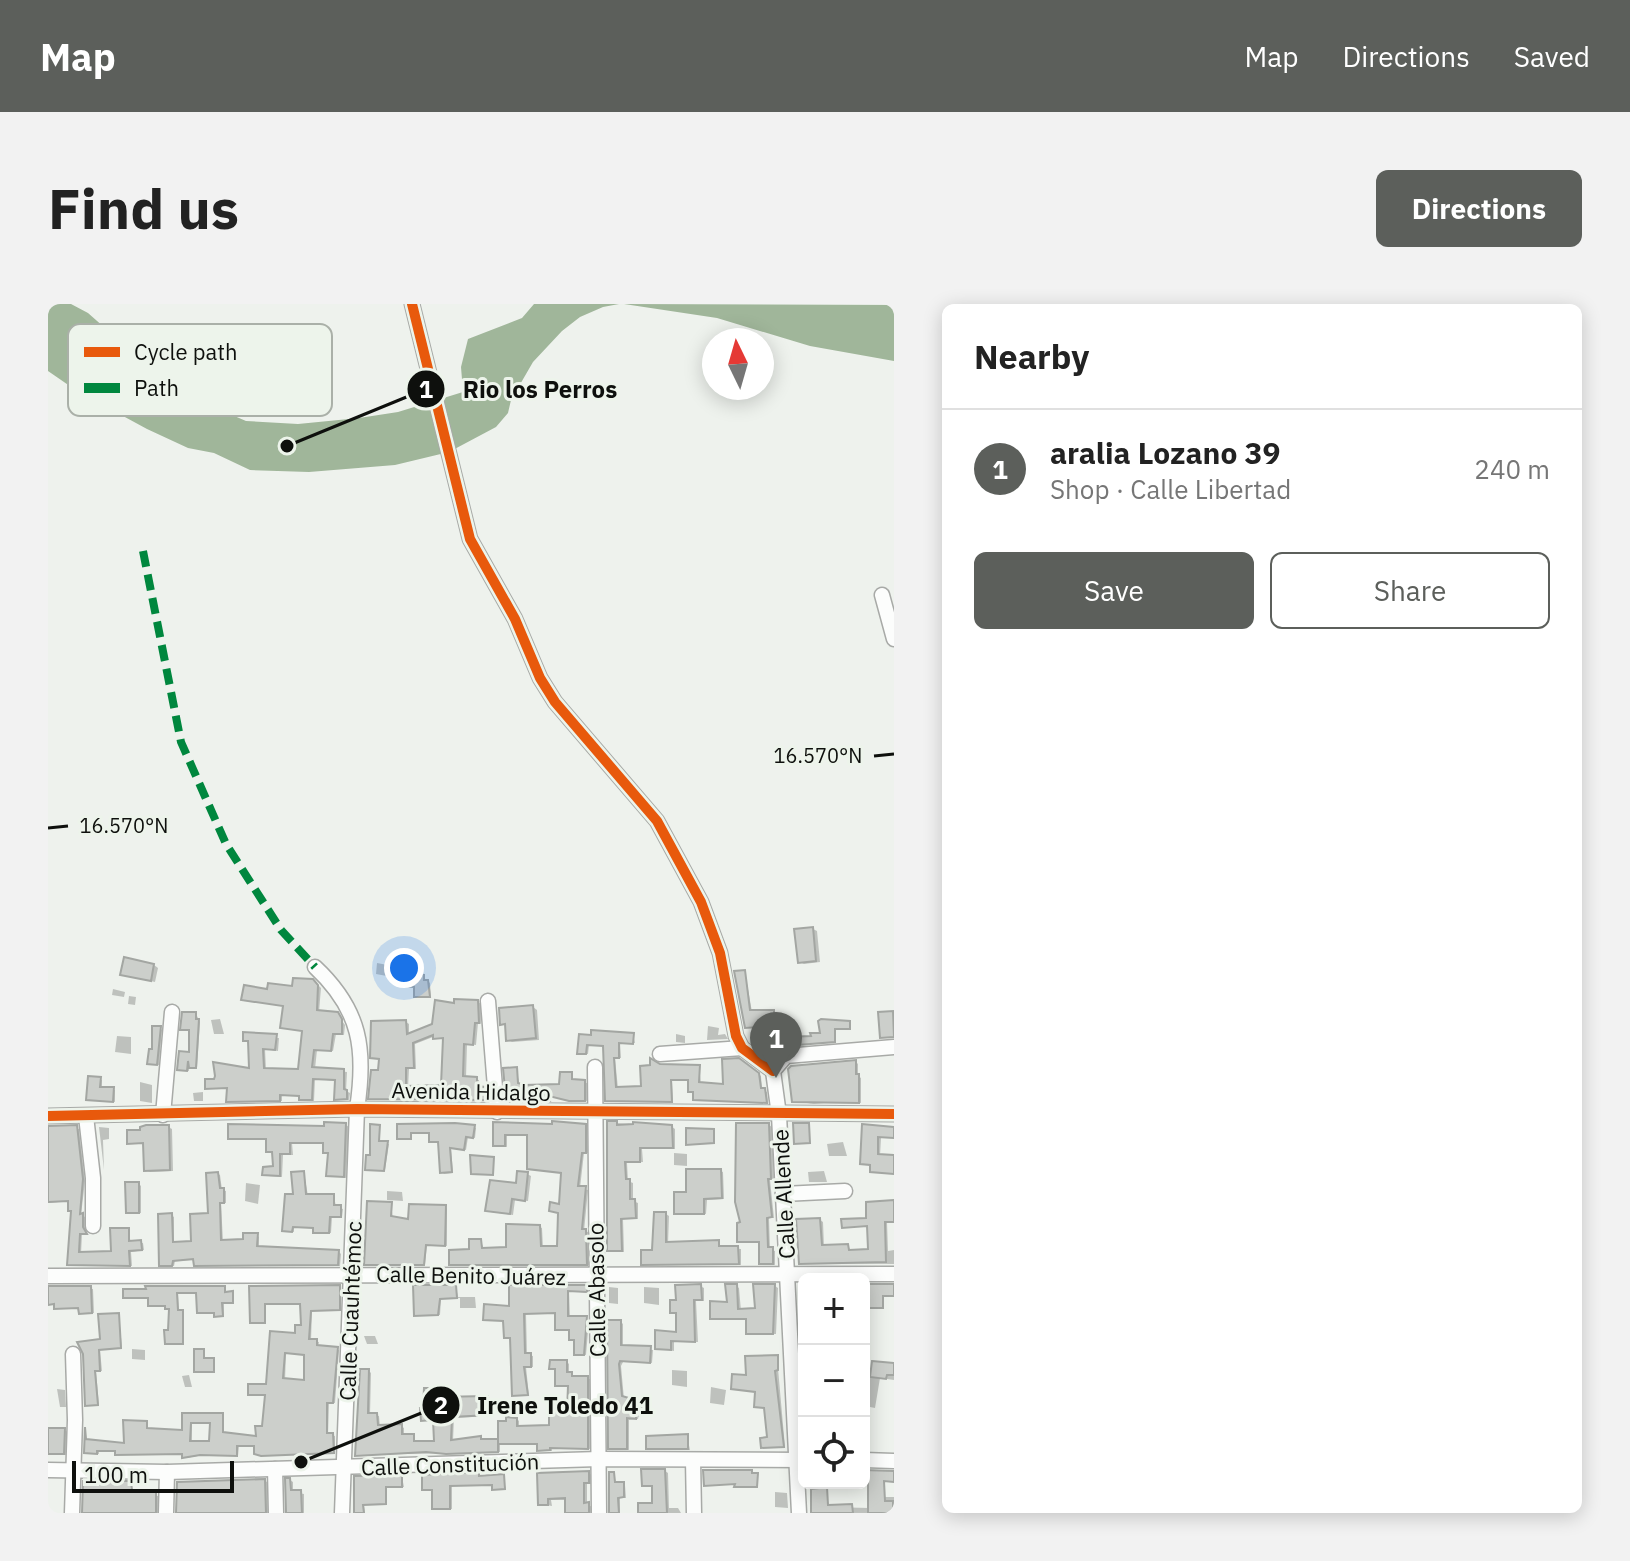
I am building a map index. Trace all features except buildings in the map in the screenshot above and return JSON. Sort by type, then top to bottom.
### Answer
[{"type":"street","points":[[412,304],[470,539],[515,619],[540,678],[555,702],[657,821],[701,902],[720,953],[736,1036],[742,1048],[773,1071],[786,1056],[894,1047]]},
{"type":"street","points":[[882,595],[894,639]]},
{"type":"street","name":"Calle Cuauhtémoc","points":[[315,967],[343,1000],[356,1025],[362,1077],[357,1109],[342,1513]]},
{"type":"street","points":[[488,1001],[497,1112]]},
{"type":"street","points":[[163,1115],[172,1012]]},
{"type":"street","points":[[660,1054],[742,1048]]},
{"type":"street","name":"Calle Abasolo","points":[[595,1067],[599,1513]]},
{"type":"street","name":"Calle Allende","points":[[773,1071],[779,1115],[798,1431]]},
{"type":"street","name":"Avenida Hidalgo","points":[[48,1116],[357,1109],[894,1114]]},
{"type":"street","points":[[86,1116],[93,1178],[93,1226]]},
{"type":"street","points":[[783,1194],[845,1191]]},
{"type":"street","name":"Calle Benito Juárez","points":[[48,1276],[894,1274]]},
{"type":"street","points":[[72,1513],[73,1354]]},
{"type":"street","name":"Calle Constitución","points":[[48,1470],[167,1472],[599,1459],[798,1460]]},
{"type":"street","points":[[693,1460],[694,1513]]},
{"type":"street","points":[[870,1460],[894,1461]]},
{"type":"street","points":[[275,1469],[276,1513]]},
{"type":"street","points":[[166,1513],[167,1472]]},
{"type":"street","name":"Calle Allende","points":[[799,1489],[799,1513]]},
{"type":"shaded area","points":[[48,304],[71,304],[100,324],[68,324],[68,385],[48,371]]},
{"type":"shaded area","points":[[534,304],[619,304],[580,317],[562,331],[533,362],[511,400],[508,413],[496,427],[449,452],[395,465],[309,472],[250,470],[214,453],[188,448],[123,416],[234,416],[246,421],[298,424],[398,412],[463,392],[461,367],[468,339],[522,318]]},
{"type":"shaded area","points":[[624,304],[894,305],[894,361],[810,346],[774,335],[774,328],[750,328],[717,318]]},
{"type":"marked path","points":[[143,551],[181,742],[226,844],[281,930],[315,967]]},
{"type":"cycle path","points":[[412,304],[470,539],[515,619],[540,678],[555,702],[657,821],[701,902],[720,953],[736,1036],[742,1048],[773,1071]]},
{"type":"cycle path","points":[[48,1116],[357,1109],[894,1114]]},
{"type":"place","name":"Rio los Perros","points":[[287,446]]},
{"type":"place","name":"aralia Lozano 39","points":[[776,1078]]},
{"type":"place","name":"Irene Toledo 41","points":[[301,1462]]}]
